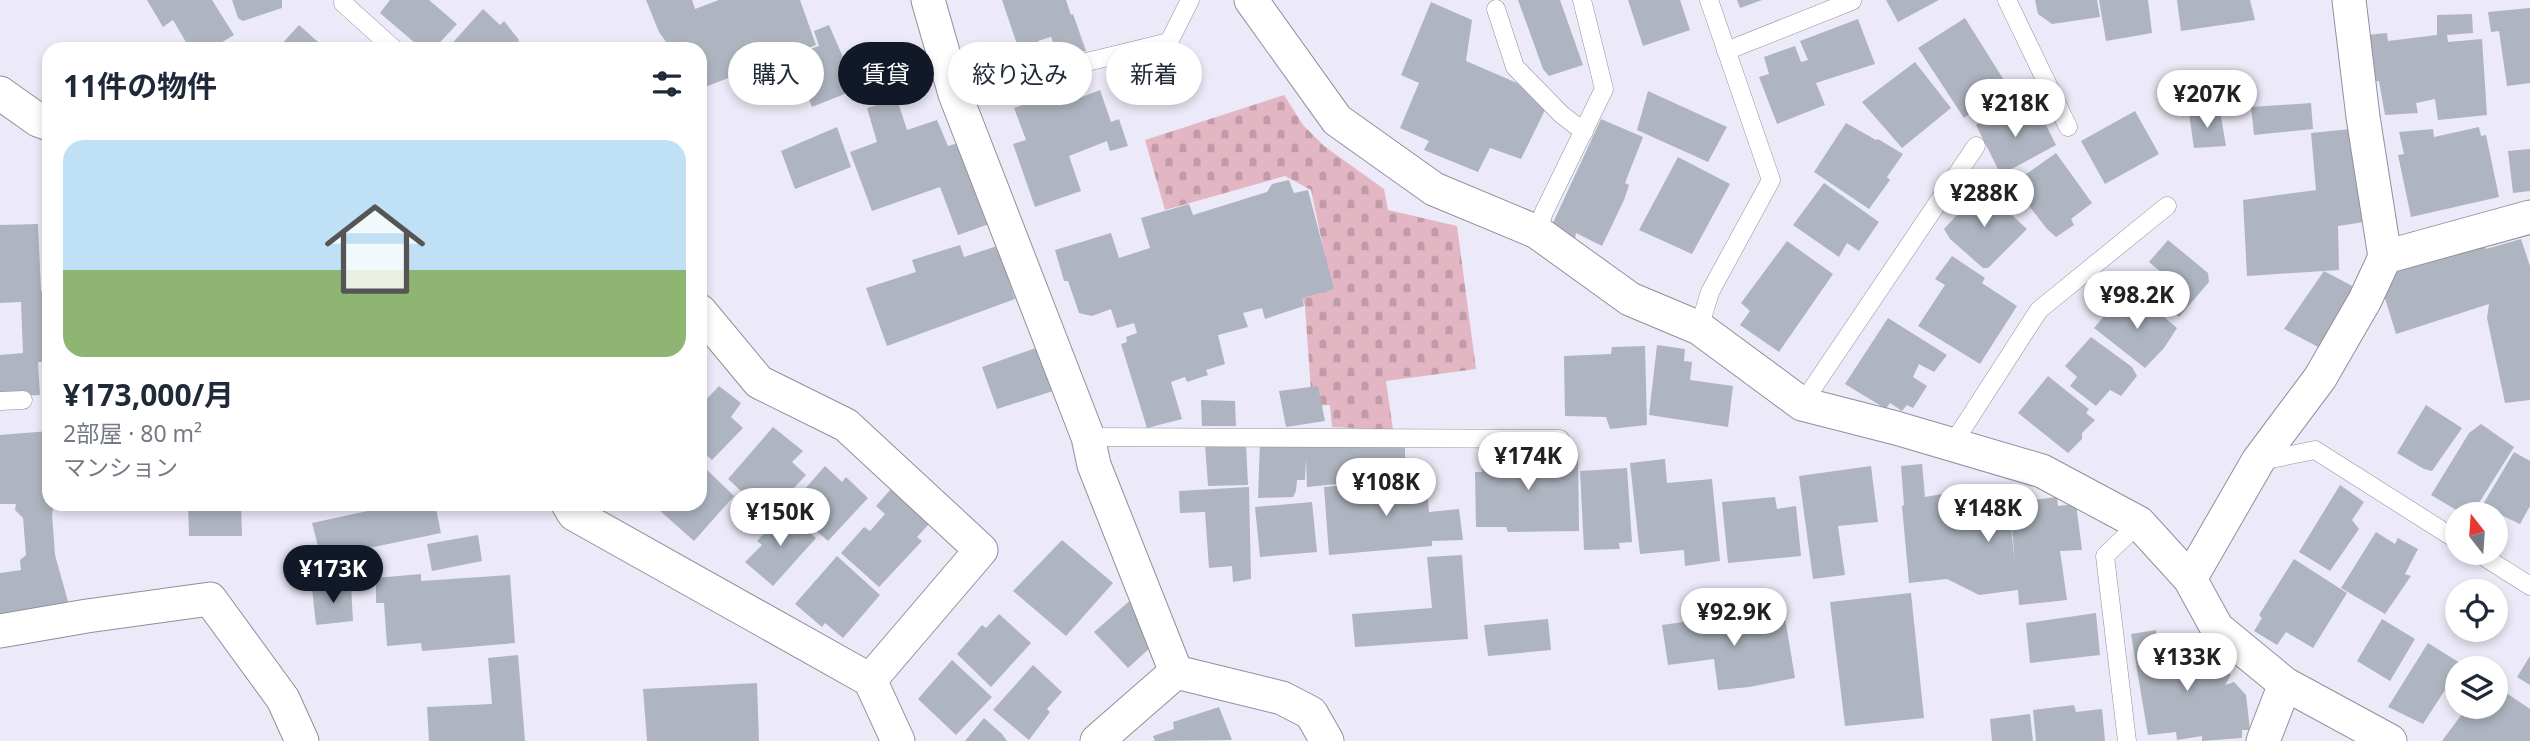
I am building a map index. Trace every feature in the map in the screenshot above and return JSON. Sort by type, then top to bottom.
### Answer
[{"type":"street","points":[[928,0],[948,70]]},
{"type":"street","points":[[1251,0],[1337,120],[1434,189],[1537,232],[1630,299],[1699,328],[1802,404],[2042,471],[2139,523],[2190,579],[2217,628],[2285,684],[2390,741]]},
{"type":"street","points":[[2190,579],[2258,461],[2320,377],[2365,300],[2385,257],[2350,0]]},
{"type":"street","points":[[0,93],[42,121]]},
{"type":"street","points":[[959,105],[1088,437],[1094,465],[1176,672]]},
{"type":"street","points":[[2385,257],[2530,217]]},
{"type":"street","points":[[707,319],[759,382],[846,425],[981,550],[870,680]]},
{"type":"street","points":[[572,511],[870,680],[898,741]]},
{"type":"street","points":[[0,631],[209,599],[283,699],[302,741]]},
{"type":"street","points":[[1097,741],[1176,672]]},
{"type":"street","points":[[1176,672],[1282,698],[1311,713],[1327,741]]},
{"type":"street","points":[[2263,741],[2285,684]]},
{"type":"lane","points":[[1092,61],[1169,42],[1190,0]]},
{"type":"lane","points":[[1537,232],[1544,212],[1604,89],[1582,0]]},
{"type":"lane","points":[[1699,328],[1710,292],[1771,180],[1709,0]]},
{"type":"lane","points":[[2007,0],[2068,127]]},
{"type":"lane","points":[[1726,51],[1852,1]]},
{"type":"lane","points":[[344,3],[386,42]]},
{"type":"lane","points":[[1496,9],[1515,67],[1561,114],[1584,132]]},
{"type":"lane","points":[[1802,404],[1976,146]]},
{"type":"lane","points":[[1952,445],[2039,310],[2167,206]]},
{"type":"lane","points":[[0,401],[23,400]]},
{"type":"lane","points":[[1088,437],[1559,439]]},
{"type":"lane","points":[[2258,461],[2315,450],[2445,532]]},
{"type":"lane","points":[[2127,741],[2105,556],[2139,523]]},
{"type":"lane","points":[[2497,565],[2530,586]]},
{"type":"green space","points":[[1284,95],[1303,125],[1324,146],[1384,189],[1388,210],[1457,226],[1476,369],[1386,381],[1393,430],[1332,427],[1330,405],[1312,406],[1305,306],[1301,296],[1331,285],[1311,190],[1285,176],[1165,210],[1145,140]]},
{"type":"building","points":[[147,0],[212,0],[234,35],[222,42],[186,42],[173,20],[163,27]]},
{"type":"building","points":[[232,0],[282,0],[282,8],[243,21],[238,18]]},
{"type":"building","points":[[390,0],[429,0],[457,24],[440,42],[414,42],[380,13]]},
{"type":"building","points":[[646,0],[692,0],[695,9],[719,0],[800,0],[815,42],[728,42],[728,78],[707,86],[707,42],[666,42]]},
{"type":"building","points":[[1002,0],[1066,0],[1083,42],[1053,42],[1051,37],[1038,42],[1016,42]]},
{"type":"building","points":[[1518,0],[1560,0],[1583,65],[1549,76],[1543,69]]},
{"type":"building","points":[[1628,0],[1680,0],[1690,30],[1643,46]]},
{"type":"building","points":[[1737,0],[1762,0],[1740,8]]},
{"type":"building","points":[[1886,0],[1939,0],[1898,22]]},
{"type":"building","points":[[2035,0],[2097,0],[2100,17],[2052,24],[2038,14]]},
{"type":"building","points":[[2099,0],[2148,0],[2152,33],[2106,41]]},
{"type":"building","points":[[2177,0],[2250,0],[2255,20],[2181,31]]},
{"type":"building","points":[[1431,2],[1472,20],[1466,61],[1517,83],[1546,108],[1521,159],[1490,148],[1478,172],[1424,150],[1429,141],[1400,128],[1419,83],[1401,75]]},
{"type":"building","points":[[2530,8],[2530,83],[2507,86],[2499,31],[2491,32],[2488,12]]},
{"type":"building","points":[[483,9],[500,25],[504,21],[519,40],[518,42],[453,42]]},
{"type":"building","points":[[2472,14],[2473,33],[2447,35],[2448,42],[2482,39],[2487,115],[2438,120],[2435,99],[2416,103],[2418,113],[2385,115],[2379,81],[2370,82],[2366,35],[2387,33],[2388,41],[2437,35],[2437,15]]},
{"type":"building","points":[[1965,18],[2007,85],[1964,118],[1918,48]]},
{"type":"building","points":[[1858,19],[1875,64],[1816,83],[1825,105],[1777,124],[1759,77],[1769,74],[1764,57],[1795,46],[1801,62],[1808,60],[1800,41]]},
{"type":"building","points":[[299,25],[318,42],[283,42]]},
{"type":"building","points":[[829,25],[838,46],[838,97],[824,102],[824,42],[818,42],[814,31]]},
{"type":"building","points":[[1915,62],[1951,108],[1902,148],[1862,102]]},
{"type":"building","points":[[1100,90],[1111,122],[1119,119],[1128,146],[1110,151],[1107,141],[1069,156],[1081,191],[1035,207],[1013,144],[1026,140],[1014,108],[1023,105],[1092,105],[1092,93]]},
{"type":"building","points":[[1648,91],[1727,127],[1708,162],[1637,130]]},
{"type":"building","points":[[2311,103],[2313,129],[2254,135],[2251,107]]},
{"type":"building","points":[[899,105],[907,130],[937,120],[948,146],[968,140],[998,221],[958,235],[940,187],[872,211],[850,152],[877,142],[867,108]]},
{"type":"building","points":[[2003,110],[2009,120],[2031,110],[2036,120],[2042,117],[2056,145],[2006,172],[1998,169],[1976,125]]},
{"type":"building","points":[[2135,111],[2159,154],[2105,184],[2081,141]]},
{"type":"building","points":[[2220,111],[2226,146],[2194,148],[2189,114]]},
{"type":"building","points":[[1601,119],[1643,137],[1625,183],[1629,185],[1624,200],[1602,246],[1576,233],[1575,239],[1552,225]]},
{"type":"building","points":[[1846,123],[1903,154],[1887,177],[1890,180],[1869,209],[1814,172]]},
{"type":"building","points":[[837,127],[851,167],[795,189],[781,151]]},
{"type":"building","points":[[2479,127],[2481,136],[2486,135],[2499,197],[2411,217],[2398,155],[2404,154],[2399,132],[2433,129],[2434,137]]},
{"type":"building","points":[[2351,129],[2355,178],[2361,179],[2364,222],[2338,226],[2339,270],[2247,276],[2243,200],[2316,190],[2311,133]]},
{"type":"building","points":[[2530,149],[2530,191],[2513,193],[2508,151]]},
{"type":"building","points":[[2056,153],[2092,203],[2071,219],[2074,225],[2056,237],[2012,184]]},
{"type":"building","points":[[1678,157],[1730,184],[1692,254],[1639,230]]},
{"type":"building","points":[[1289,180],[1294,193],[1308,190],[1334,289],[1302,298],[1304,306],[1265,319],[1262,308],[1243,313],[1248,327],[1218,335],[1225,364],[1206,370],[1208,375],[1187,382],[1185,377],[1171,382],[1182,419],[1147,428],[1121,344],[1127,342],[1126,337],[1137,333],[1134,323],[1117,328],[1111,309],[1092,316],[1079,313],[1068,281],[1064,281],[1055,250],[1111,233],[1119,258],[1150,248],[1141,218],[1189,204],[1193,215],[1267,192],[1272,184]]},
{"type":"building","points":[[1824,183],[1879,222],[1859,251],[1847,243],[1839,257],[1793,225]]},
{"type":"building","points":[[1982,188],[2027,229],[1988,268],[1983,268],[1950,239],[1944,229]]},
{"type":"building","points":[[38,224],[42,291],[42,362],[38,362],[40,395],[0,397],[0,355],[23,353],[21,302],[0,303],[0,225]]},
{"type":"building","points":[[2521,239],[2530,266],[2530,400],[2505,403],[2487,318],[2489,304],[2396,334],[2384,295],[2390,285],[2385,268],[2484,241],[2486,249]]},
{"type":"building","points":[[2168,240],[2208,273],[2209,282],[2179,317],[2147,291],[2162,273],[2149,262]]},
{"type":"building","points":[[1787,241],[1833,274],[1779,352],[1740,325],[1750,311],[1741,303]]},
{"type":"building","points":[[960,245],[964,257],[997,246],[1015,299],[887,346],[866,288],[916,272],[912,260]]},
{"type":"building","points":[[1952,256],[1985,278],[1982,283],[2017,306],[1980,364],[1918,326],[1945,285],[1935,279]]},
{"type":"building","points":[[2324,271],[2356,288],[2322,349],[2284,329]]},
{"type":"building","points":[[2141,297],[2177,328],[2164,348],[2145,368],[2094,328],[2114,304],[2120,311],[2126,304],[2131,310]]},
{"type":"building","points":[[1888,318],[1947,355],[1934,372],[1919,364],[1913,377],[1927,386],[1913,408],[1907,405],[1902,411],[1890,403],[1886,409],[1845,384]]},
{"type":"building","points":[[2091,337],[2132,367],[2137,376],[2121,396],[2110,390],[2096,406],[2070,386],[2077,377],[2065,366]]},
{"type":"building","points":[[1657,345],[1685,349],[1684,361],[1692,362],[1690,380],[1733,386],[1728,427],[1649,415]]},
{"type":"building","points":[[1645,346],[1647,425],[1610,429],[1606,417],[1565,416],[1564,356],[1611,354],[1612,347]]},
{"type":"building","points":[[1036,348],[1053,391],[997,409],[982,367]]},
{"type":"building","points":[[2048,376],[2089,409],[2086,413],[2095,420],[2068,453],[2018,413]]},
{"type":"building","points":[[719,386],[741,403],[731,417],[743,428],[712,460],[707,456],[707,399]]},
{"type":"building","points":[[1318,386],[1325,421],[1286,427],[1279,391]]},
{"type":"building","points":[[1201,400],[1235,401],[1236,426],[1202,426]]},
{"type":"building","points":[[2426,405],[2462,428],[2432,471],[2397,453]]},
{"type":"building","points":[[2481,424],[2514,447],[2480,502],[2445,503],[2431,495],[2469,433]]},
{"type":"building","points":[[773,427],[803,451],[792,462],[806,475],[768,516],[728,479]]},
{"type":"building","points":[[42,432],[42,511],[53,511],[55,555],[71,612],[0,622],[0,573],[21,570],[20,560],[26,555],[23,518],[15,510],[16,504],[0,504],[0,435]]},
{"type":"building","points":[[1260,442],[1405,446],[1405,470],[1386,470],[1385,478],[1347,477],[1346,483],[1307,487],[1306,458],[1305,480],[1297,480],[1293,497],[1258,498]]},
{"type":"building","points":[[1246,443],[1248,485],[1208,486],[1205,444]]},
{"type":"building","points":[[1481,448],[1511,449],[1511,458],[1549,458],[1549,452],[1578,451],[1579,531],[1508,532],[1506,527],[1476,527],[1475,472],[1482,472]]},
{"type":"building","points":[[2514,452],[2530,461],[2530,506],[2520,524],[2508,518],[2508,502],[2484,502]]},
{"type":"building","points":[[1665,459],[1667,483],[1712,479],[1720,561],[1685,566],[1684,550],[1640,554],[1630,463]]},
{"type":"building","points":[[1922,464],[1925,497],[1942,494],[1943,505],[1965,501],[1966,518],[1973,516],[1974,522],[2010,518],[2015,564],[2010,503],[2057,497],[2058,506],[2076,504],[2082,550],[2060,551],[2067,600],[2019,605],[2018,590],[1979,595],[1947,579],[1909,583],[1901,466]]},
{"type":"building","points":[[825,466],[842,482],[846,477],[868,498],[828,541],[789,507]]},
{"type":"building","points":[[1871,466],[1878,522],[1838,526],[1845,575],[1813,579],[1799,476]]},
{"type":"building","points":[[1627,468],[1632,542],[1619,543],[1620,549],[1584,550],[1580,471]]},
{"type":"building","points":[[707,470],[734,496],[694,541],[660,511],[707,511]]},
{"type":"building","points":[[1426,478],[1429,512],[1459,509],[1463,540],[1432,541],[1432,546],[1329,555],[1324,487]]},
{"type":"building","points":[[2340,485],[2364,502],[2352,520],[2359,529],[2330,571],[2299,552]]},
{"type":"building","points":[[1249,487],[1251,579],[1233,582],[1232,566],[1209,568],[1205,512],[1180,513],[1179,491]]},
{"type":"building","points":[[891,489],[930,523],[917,537],[922,541],[879,587],[841,553],[864,527],[870,531],[885,514],[876,506]]},
{"type":"building","points":[[1775,497],[1777,509],[1796,506],[1801,556],[1728,563],[1722,502]]},
{"type":"building","points":[[1312,502],[1317,552],[1260,557],[1255,507]]},
{"type":"building","points":[[188,511],[241,511],[242,536],[189,536]]},
{"type":"building","points":[[368,511],[436,511],[441,533],[321,558],[312,523]]},
{"type":"building","points":[[786,511],[816,538],[773,586],[745,562],[762,545],[757,541]]},
{"type":"building","points":[[2376,532],[2395,544],[2398,538],[2418,549],[2405,574],[2411,576],[2385,614],[2341,588]]},
{"type":"building","points":[[478,535],[482,561],[432,571],[427,544]]},
{"type":"building","points":[[1062,540],[1113,583],[1066,636],[1013,591]]},
{"type":"building","points":[[1462,555],[1468,639],[1355,647],[1352,614],[1432,608],[1427,557]]},
{"type":"building","points":[[837,556],[880,595],[843,638],[825,623],[822,627],[795,604]]},
{"type":"building","points":[[2294,559],[2347,593],[2313,648],[2286,632],[2277,645],[2254,631],[2262,618],[2259,615]]},
{"type":"building","points":[[421,574],[421,581],[510,575],[515,643],[422,651],[421,643],[387,646],[384,603],[376,603],[376,578]]},
{"type":"building","points":[[351,585],[353,621],[316,625],[312,588]]},
{"type":"building","points":[[1911,593],[1924,718],[1845,726],[1830,602]]},
{"type":"building","points":[[1134,597],[1151,647],[1128,668],[1094,632]]},
{"type":"building","points":[[1760,611],[1759,622],[1785,618],[1795,678],[1718,690],[1714,659],[1668,665],[1662,625]]},
{"type":"building","points":[[2096,613],[2100,655],[2030,663],[2026,623]]},
{"type":"building","points":[[999,614],[1031,643],[991,687],[957,654],[982,625],[986,628]]},
{"type":"building","points":[[1548,619],[1551,650],[1488,656],[1484,625]]},
{"type":"building","points":[[2382,619],[2415,639],[2390,681],[2357,661]]},
{"type":"building","points":[[2156,630],[2158,645],[2173,643],[2174,649],[2194,647],[2195,661],[2203,653],[2231,675],[2225,685],[2234,682],[2246,695],[2250,730],[2242,730],[2242,738],[2202,741],[2202,736],[2177,740],[2176,732],[2148,735],[2131,634]]},
{"type":"building","points":[[2428,643],[2449,656],[2445,656],[2445,690],[2423,724],[2388,707]]},
{"type":"building","points":[[518,655],[525,741],[429,741],[427,707],[492,704],[488,658]]},
{"type":"building","points":[[2530,656],[2530,685],[2517,677]]},
{"type":"building","points":[[952,660],[992,697],[956,735],[918,699]]},
{"type":"building","points":[[1033,665],[1062,692],[1047,709],[1050,712],[1029,740],[993,710]]},
{"type":"building","points":[[757,683],[759,741],[647,741],[643,689]]},
{"type":"building","points":[[2508,694],[2530,709],[2530,741],[2442,741],[2458,719],[2508,719]]},
{"type":"building","points":[[2074,705],[2076,712],[2102,709],[2105,741],[2036,741],[2033,710]]},
{"type":"building","points":[[1219,707],[1232,740],[1155,741],[1153,736],[1174,729],[1173,722]]},
{"type":"building","points":[[2030,714],[2033,741],[1992,741],[1990,719]]},
{"type":"building","points":[[984,718],[1002,734],[1007,741],[965,741]]}]
